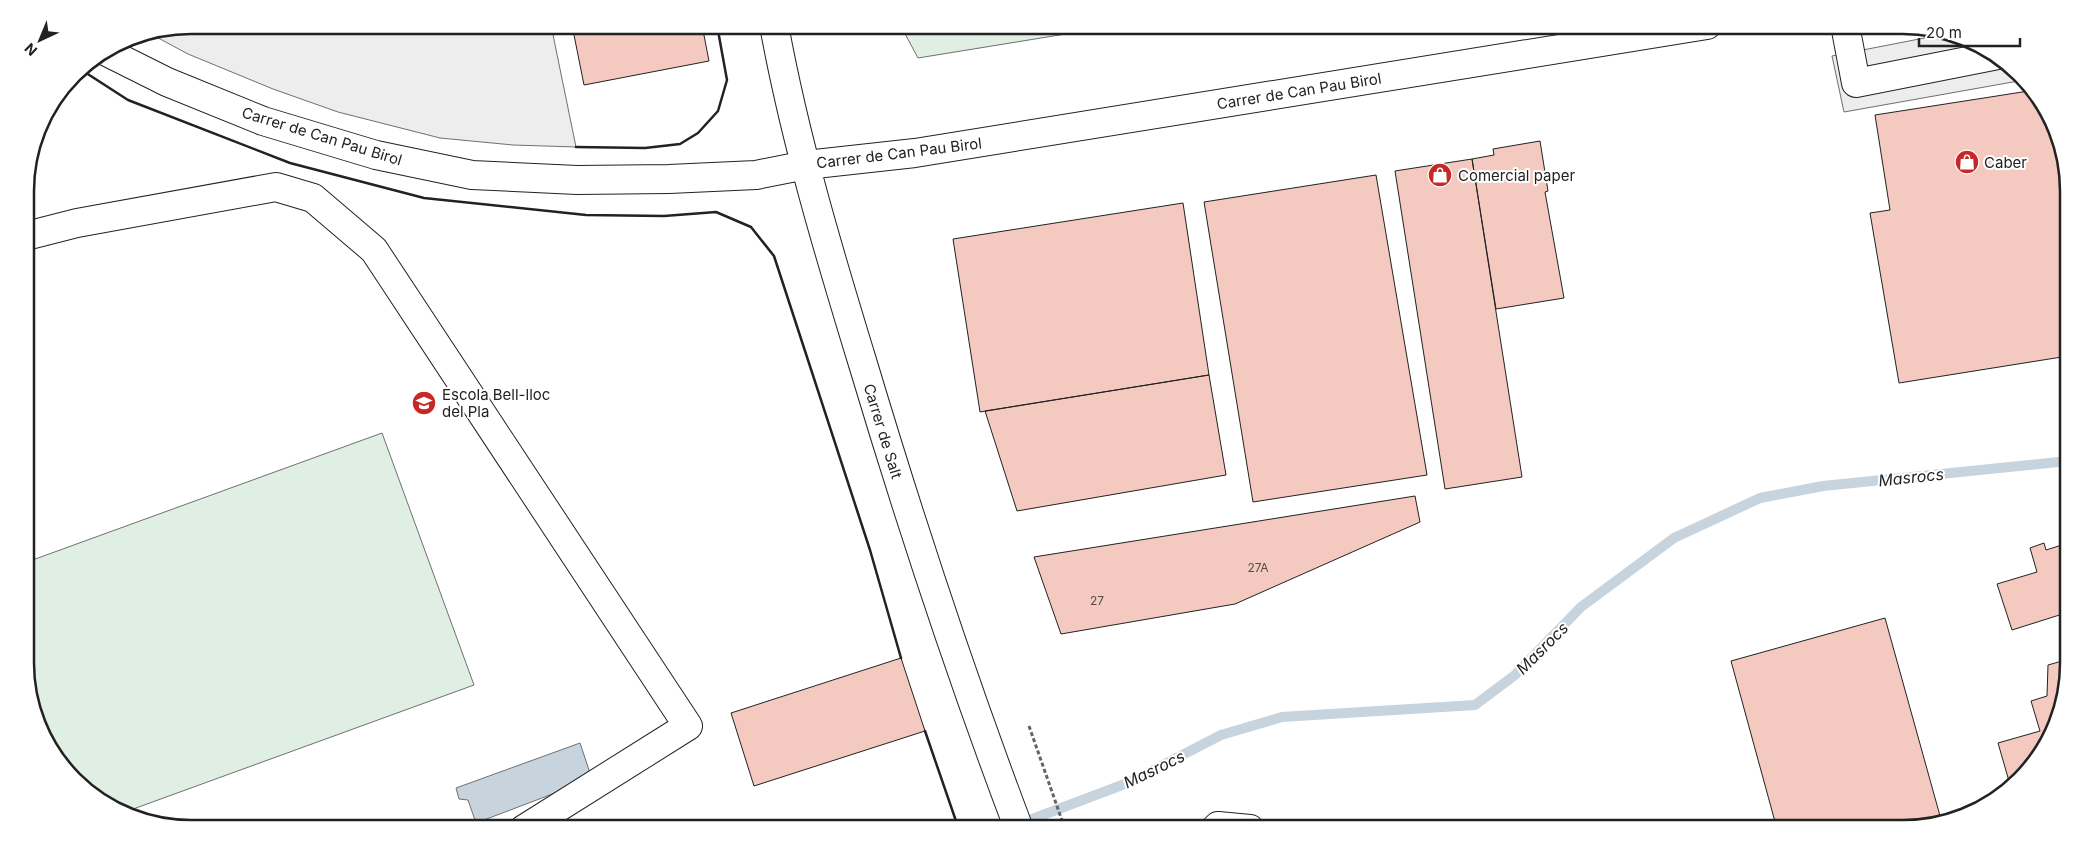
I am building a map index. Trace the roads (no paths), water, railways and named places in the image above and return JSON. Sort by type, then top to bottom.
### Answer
[{"type":"street","name":"Carrer de Salt","points":[[776,34],[806,164],[835,270],[907,510],[1016,820]]},
{"type":"street","name":"Carrer de Can Pau Birol","points":[[112,55],[166,82],[263,121],[376,155],[472,175],[577,180],[669,179],[756,175],[806,164],[915,153],[1651,34]]},
{"type":"street","points":[[1847,34],[1856,83],[1987,58]]},
{"type":"street","points":[[34,234],[77,222],[276,187],[313,198],[374,250],[688,726],[538,820]]},
{"type":"waterway","name":"Masrocs","points":[[1030,820],[1130,782],[1221,735],[1282,717],[1475,705],[1515,675],[1581,607],[1674,538],[1760,498],[1823,486],[2060,462]]},
{"type":"place","name":"Caber","points":[[1967,162]]},
{"type":"place","name":"Comercial paper","points":[[1440,175]]},
{"type":"place","name":"Escola Bell-lloc del Pla","points":[[424,403]]}]
